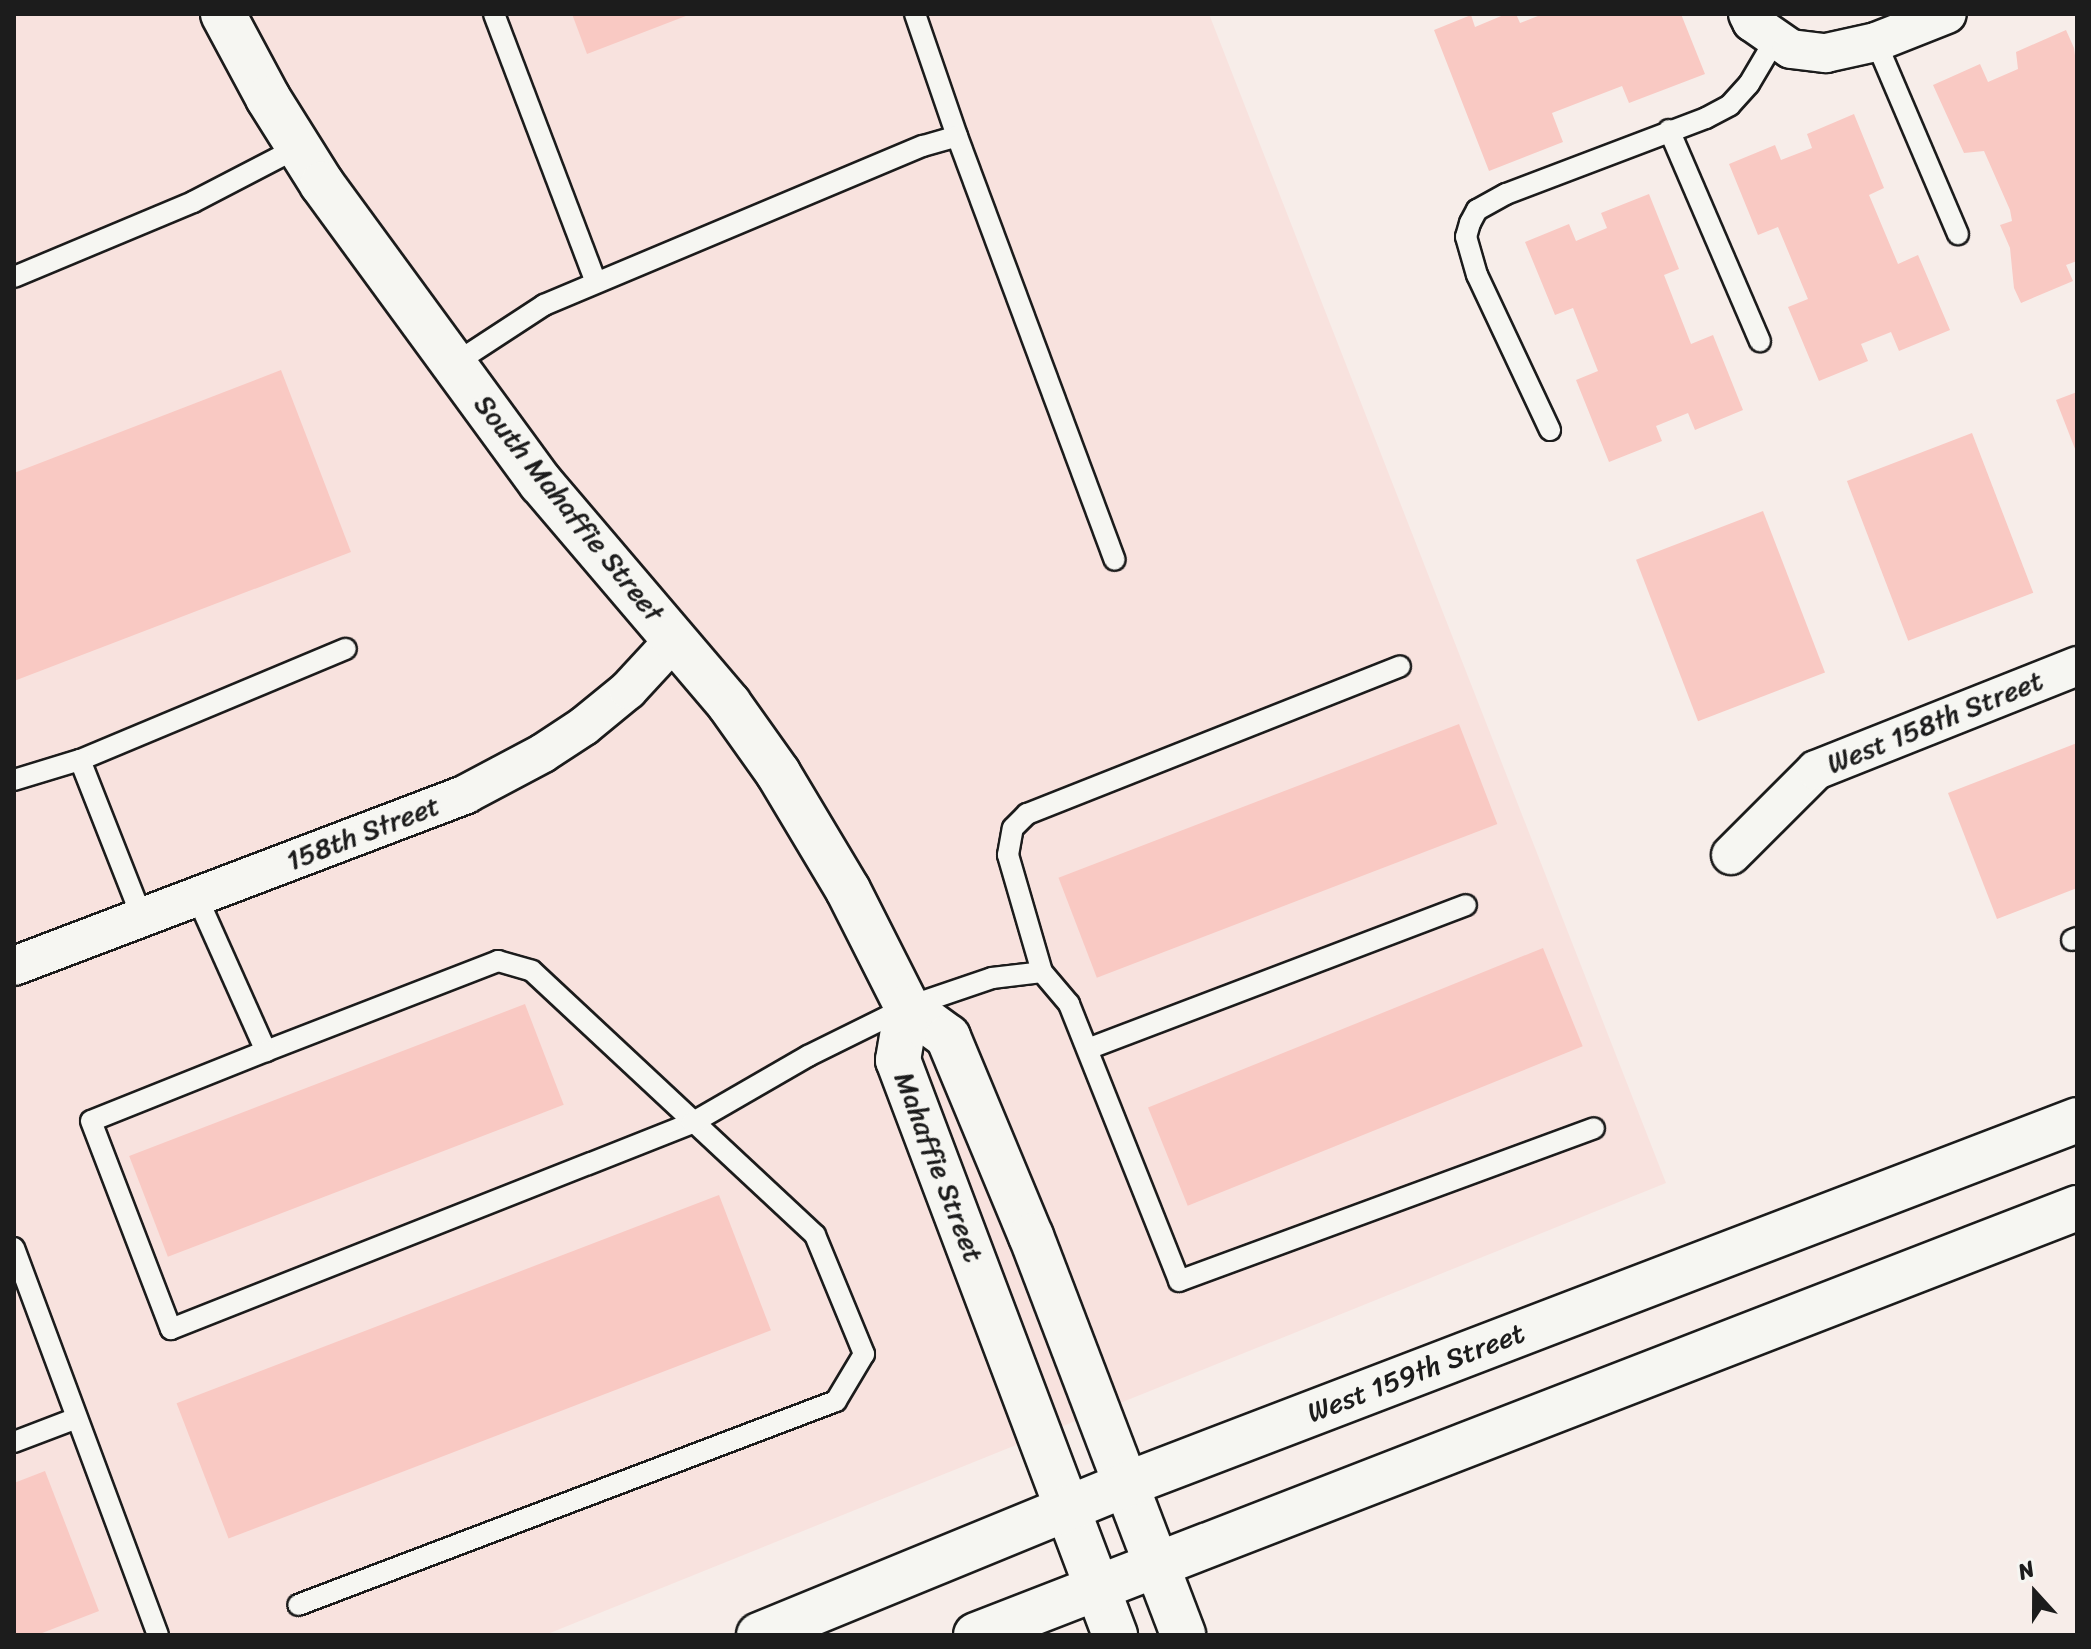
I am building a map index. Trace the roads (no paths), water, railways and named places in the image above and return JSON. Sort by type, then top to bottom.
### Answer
[{"type":"street","name":"South Mahaffie Street","points":[[223,14],[268,98],[299,147],[541,483],[729,704],[778,773],[848,890],[907,1007]]},
{"type":"street","points":[[1748,14],[1783,45],[1826,53],[1876,42],[1947,14]]},
{"type":"street","name":"158th Street","points":[[14,966],[466,794],[543,753],[628,690],[675,639]]},
{"type":"street","name":"West 158th Street","points":[[1731,855],[1816,770],[2077,666]]},
{"type":"street","name":"Mahaffie Street","points":[[1115,1635],[898,1060],[907,1007],[948,1037],[1031,1236],[1183,1635]]},
{"type":"street","name":"West 159th Street","points":[[759,1635],[1127,1484],[2077,1120]]},
{"type":"street","points":[[976,1635],[1158,1567],[2077,1208]]},
{"type":"lane","points":[[494,14],[596,282]]},
{"type":"lane","points":[[915,14],[957,136],[1115,560]]},
{"type":"lane","points":[[1876,42],[1958,234]]},
{"type":"lane","points":[[1550,430],[1477,275],[1466,237],[1477,210],[1506,194],[1706,118],[1730,105],[1783,45]]},
{"type":"lane","points":[[1669,130],[1760,341]]},
{"type":"lane","points":[[454,364],[544,305],[923,146],[957,136]]},
{"type":"lane","points":[[14,277],[193,202],[299,147]]},
{"type":"lane","points":[[14,780],[80,760],[346,649]]},
{"type":"lane","points":[[1400,666],[1027,814],[1013,828],[1008,855],[1042,972],[1069,1004],[1090,1048],[1179,1281],[1594,1128]]},
{"type":"lane","points":[[80,760],[142,917]]},
{"type":"lane","points":[[197,897],[266,1051]]},
{"type":"lane","points":[[1090,1048],[1466,905]]},
{"type":"lane","points":[[298,1605],[836,1401],[864,1354],[815,1235],[692,1123],[532,971],[498,961],[91,1121],[171,1329],[692,1123],[808,1056],[907,1007],[992,978],[1042,972]]},
{"type":"lane","points":[[14,1248],[158,1635]]},
{"type":"lane","points":[[14,1442],[77,1418]]}]
